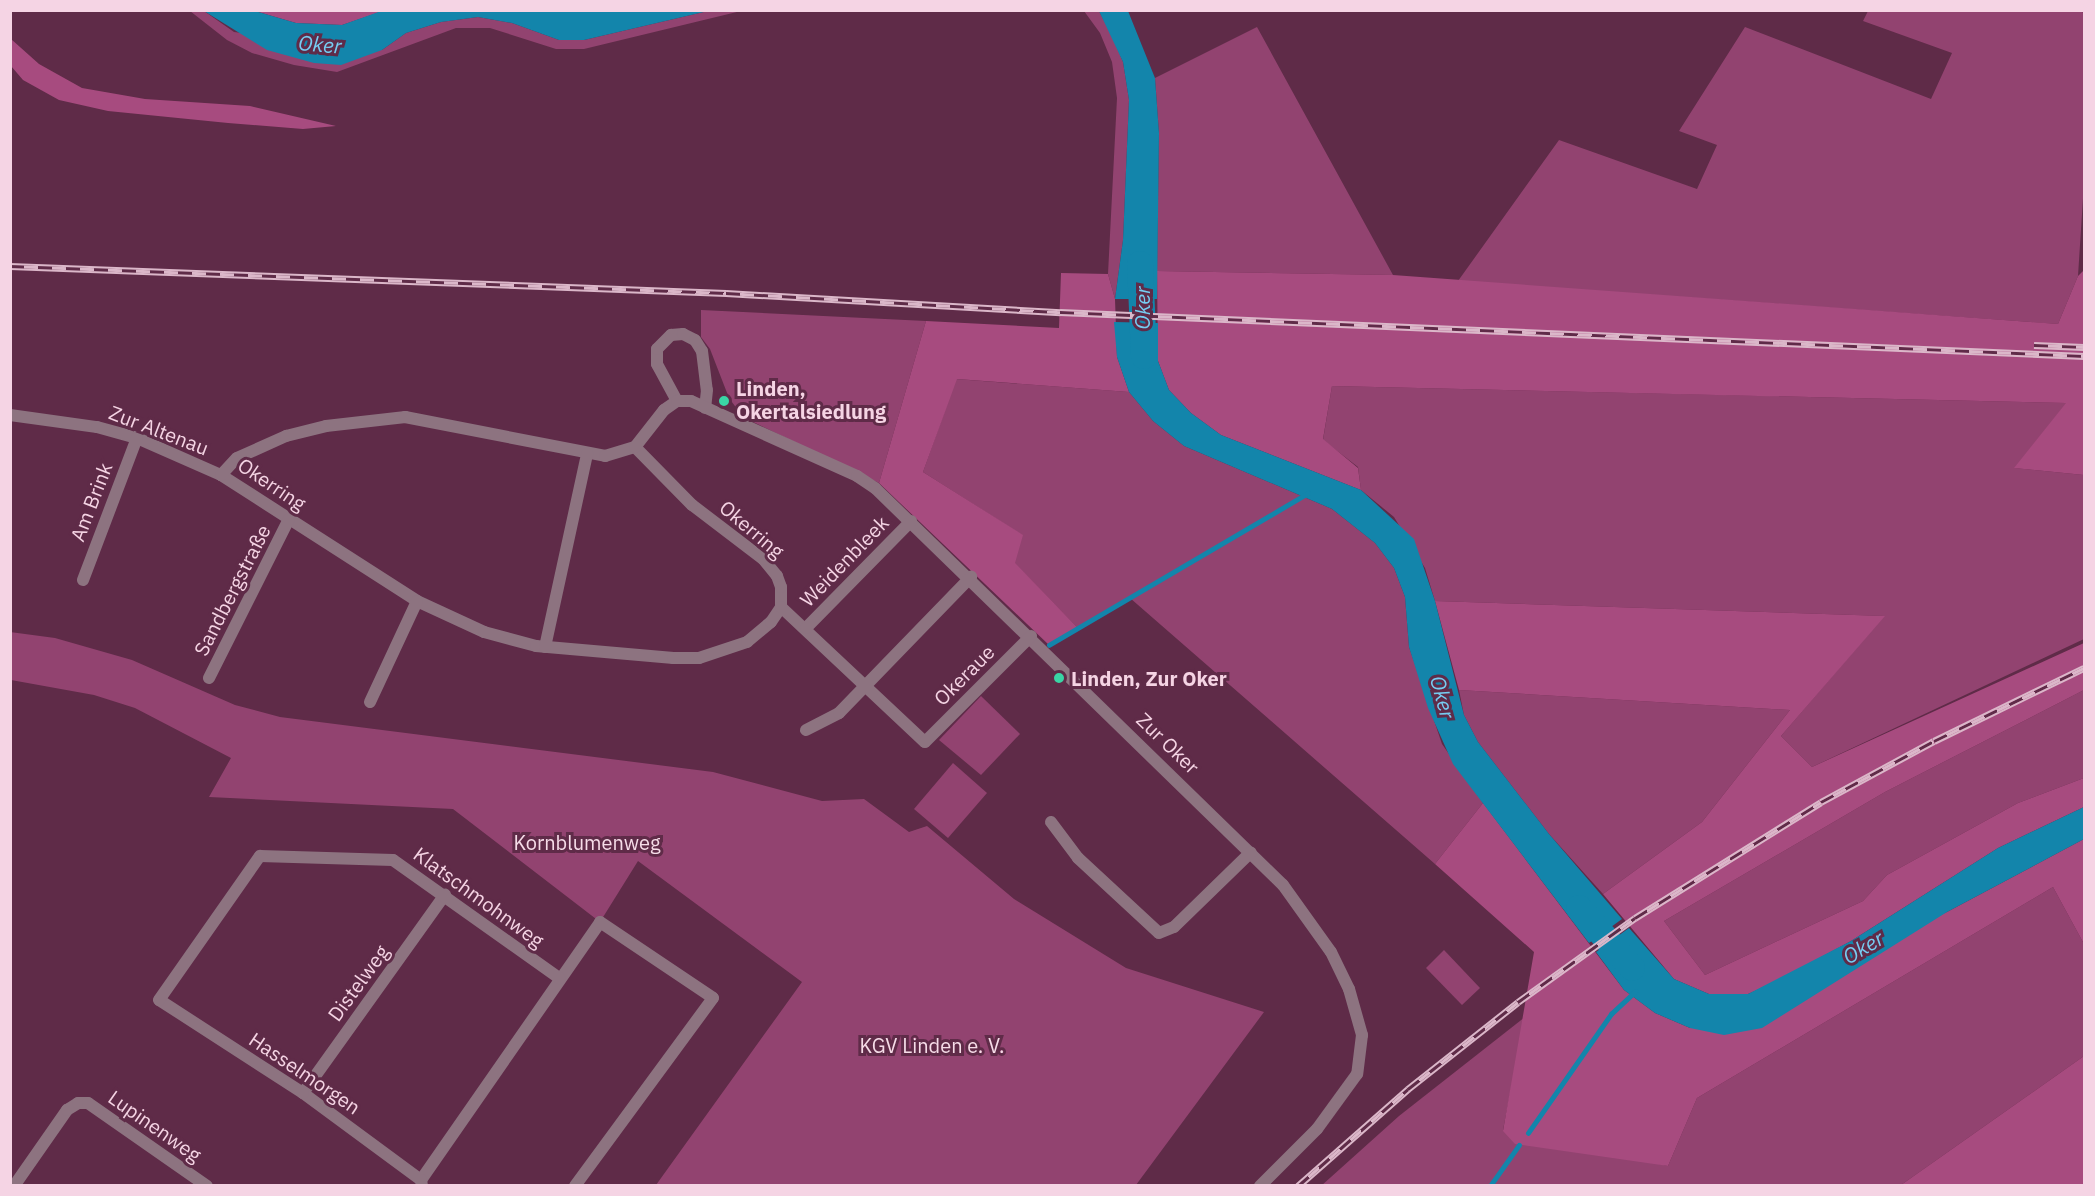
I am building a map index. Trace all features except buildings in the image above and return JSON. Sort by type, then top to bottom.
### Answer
[{"type":"street","points":[[635,447],[677,401],[657,364],[657,349],[671,335],[683,334],[695,340],[702,351],[705,408]]},
{"type":"street","name":"Zur Oker","points":[[677,401],[691,401],[857,476],[911,521],[971,577],[1283,885],[1331,951],[1349,989],[1362,1035],[1362,1056],[1347,1090],[1317,1129],[1260,1185]]},
{"type":"street","name":"Zur Altenau","points":[[10,415],[97,427],[137,438],[221,475]]},
{"type":"street","name":"Okerring","points":[[405,417],[587,454],[605,456],[635,447],[692,505],[770,566],[781,586],[781,607],[771,622],[747,642],[699,658],[545,647],[484,632],[417,601],[221,475],[237,458],[286,436],[326,426],[405,417]]},
{"type":"street","name":"Am Brink","points":[[83,580],[137,438]]},
{"type":"street","points":[[545,647],[587,454]]},
{"type":"street","name":"Sandbergstraße","points":[[209,678],[289,519]]},
{"type":"street","name":"Weidenbleek","points":[[806,628],[911,521]]},
{"type":"street","points":[[806,730],[839,712],[971,577]]},
{"type":"street","points":[[370,702],[417,601]]},
{"type":"street","points":[[781,607],[866,686]]},
{"type":"street","name":"Okeraue","points":[[866,686],[925,742],[1031,636]]},
{"type":"street","points":[[1051,822],[1078,858],[1159,933],[1174,927],[1251,852]]},
{"type":"street","name":"Klatschmohnweg","points":[[159,1000],[260,856],[393,860],[559,978]]},
{"type":"street","name":"Distelweg","points":[[303,1093],[445,895]]},
{"type":"street","points":[[422,1183],[559,978],[600,922],[713,998],[575,1185]]},
{"type":"street","name":"Hasselmorgen","points":[[159,1000],[303,1093],[422,1183]]},
{"type":"street","name":"Lupinenweg","points":[[14,1185],[67,1110],[78,1103],[88,1103],[207,1185]]},
{"type":"green space","points":[[2078,10],[2084,13],[2084,183],[2078,276],[2058,324],[1458,281],[1559,140],[1697,189],[1717,145],[1679,131],[1745,27],[1931,99],[1952,53],[1863,21],[1868,11]]},
{"type":"green space","points":[[190,11],[204,11],[234,32],[382,50],[406,33],[441,22],[478,17],[512,23],[559,40],[584,40],[708,11],[741,11],[584,49],[556,49],[490,28],[456,28],[337,72],[294,65],[252,53],[227,40]]},
{"type":"green space","points":[[1084,11],[1099,11],[1112,36],[1123,62],[1129,100],[1123,240],[1115,299],[1108,274],[1117,98],[1112,62],[1100,33]]},
{"type":"green space","points":[[1257,27],[1393,275],[1157,271],[1159,133],[1155,78]]},
{"type":"green space","points":[[701,310],[926,321],[879,483],[743,417],[729,398],[710,349],[701,337]]},
{"type":"green space","points":[[956,379],[1129,392],[1153,421],[1184,446],[1332,509],[1375,543],[1394,568],[1405,597],[1409,647],[1442,744],[1483,803],[1435,864],[1130,598],[1078,628],[1014,563],[1022,535],[923,472]]},
{"type":"green space","points":[[1332,386],[2067,403],[2015,468],[2084,475],[2084,639],[1812,767],[1781,736],[1884,616],[1435,601],[1425,568],[1394,517],[1361,490],[1358,467],[1323,440]]},
{"type":"green space","points":[[10,632],[55,638],[132,660],[235,705],[280,717],[713,772],[822,801],[864,799],[909,832],[927,826],[1014,899],[1126,968],[1264,1012],[1136,1185],[656,1185],[802,982],[638,861],[600,922],[453,809],[209,797],[231,758],[135,708],[94,695],[11,680]]},
{"type":"green space","points":[[1459,690],[1790,710],[1702,822],[1603,894],[1549,834],[1478,742],[1464,715]]},
{"type":"green space","points":[[2084,690],[2084,778],[2018,803],[1887,875],[1863,901],[1705,975],[1664,921],[1885,792]]},
{"type":"green space","points":[[981,696],[1020,734],[981,775],[939,740]]},
{"type":"green space","points":[[953,763],[987,793],[948,838],[914,809]]},
{"type":"green space","points":[[2053,887],[2084,944],[2084,1056],[1901,1185],[1321,1186],[1399,1116],[1525,1017],[1503,1130],[1668,1166],[1697,1098]]},
{"type":"green space","points":[[1444,950],[1480,988],[1462,1005],[1426,968]]},
{"type":"shaded area","points":[[255,11],[383,11],[342,25],[296,23]]},
{"type":"shaded area","points":[[11,39],[39,64],[82,88],[145,99],[250,106],[336,126],[303,129],[228,123],[108,111],[59,100],[23,80],[11,66]]},
{"type":"shaded area","points":[[2084,270],[2084,475],[2014,468],[2066,403],[1332,386],[1323,439],[1358,468],[1361,490],[1221,435],[1191,413],[1169,390],[1158,361],[1157,271],[1393,275],[2058,324],[2078,276]]},
{"type":"shaded area","points":[[1061,273],[1108,274],[1115,299],[1117,357],[1129,392],[957,379],[923,472],[1023,535],[1015,563],[1078,628],[1049,645],[879,483],[926,321],[1059,328]]},
{"type":"shaded area","points":[[1435,601],[1885,616],[1781,736],[1812,767],[2084,643],[2084,690],[1885,792],[1664,921],[1705,975],[1863,901],[1887,875],[2018,803],[2084,778],[2084,807],[1998,848],[1851,941],[1777,981],[1748,994],[1709,994],[1674,979],[1603,894],[1702,822],[1790,710],[1459,690]]},
{"type":"shaded area","points":[[1483,803],[1624,990],[1655,1013],[1690,1028],[1947,912],[2084,839],[2084,944],[2053,887],[1697,1098],[1668,1166],[1515,1144],[1503,1131],[1534,952],[1435,864]]},
{"type":"shaded area","points":[[2084,1056],[2084,1185],[1901,1185]]},
{"type":"water","points":[[384,10],[708,11],[584,40],[559,40],[512,23],[478,17],[441,22],[406,33],[382,50],[341,65],[314,63],[267,50],[204,11],[255,11],[296,23],[342,25]]},
{"type":"water","points":[[1099,11],[1128,11],[1155,78],[1159,133],[1157,299],[1115,299],[1123,240],[1129,100],[1123,62]]},
{"type":"water","points":[[1114,322],[1158,323],[1158,361],[1169,390],[1191,413],[1221,435],[1361,490],[1414,539],[1435,601],[1464,715],[1478,742],[1549,834],[1622,919],[1589,943],[1453,764],[1428,708],[1409,647],[1405,597],[1394,568],[1375,543],[1332,509],[1184,446],[1153,421],[1129,392],[1117,357]]},
{"type":"water","points":[[2084,807],[2084,839],[1947,912],[1762,1028],[1724,1035],[1690,1028],[1655,1013],[1624,990],[1596,952],[1629,928],[1674,979],[1709,994],[1748,994],[1851,941],[1998,848]]},
{"type":"waterway","name":"Oker","points":[[1140,264],[1144,356]]},
{"type":"waterway","points":[[1049,645],[1308,493]]},
{"type":"waterway","name":"Oker","points":[[1579,908],[1632,968]]},
{"type":"waterway","points":[[1528,1133],[1611,1014],[1635,992]]},
{"type":"waterway","points":[[1490,1186],[1519,1145]]},
{"type":"railway","points":[[10,266],[726,293],[1060,312],[2084,356]]},
{"type":"railway","points":[[2034,345],[2084,347]]},
{"type":"railway","points":[[1298,1186],[1408,1089],[1518,1002],[1635,918],[1821,802],[1934,741],[2084,668]]},
{"type":"place","name":"Linden, Okertalsiedlung","points":[[724,401]]},
{"type":"place","name":"Linden, Zur Oker","points":[[1059,678]]},
{"type":"park label","name":"Kornblumenweg","points":[[587,842]]},
{"type":"park label","name":"KGV Linden e. V.","points":[[932,1045]]}]
